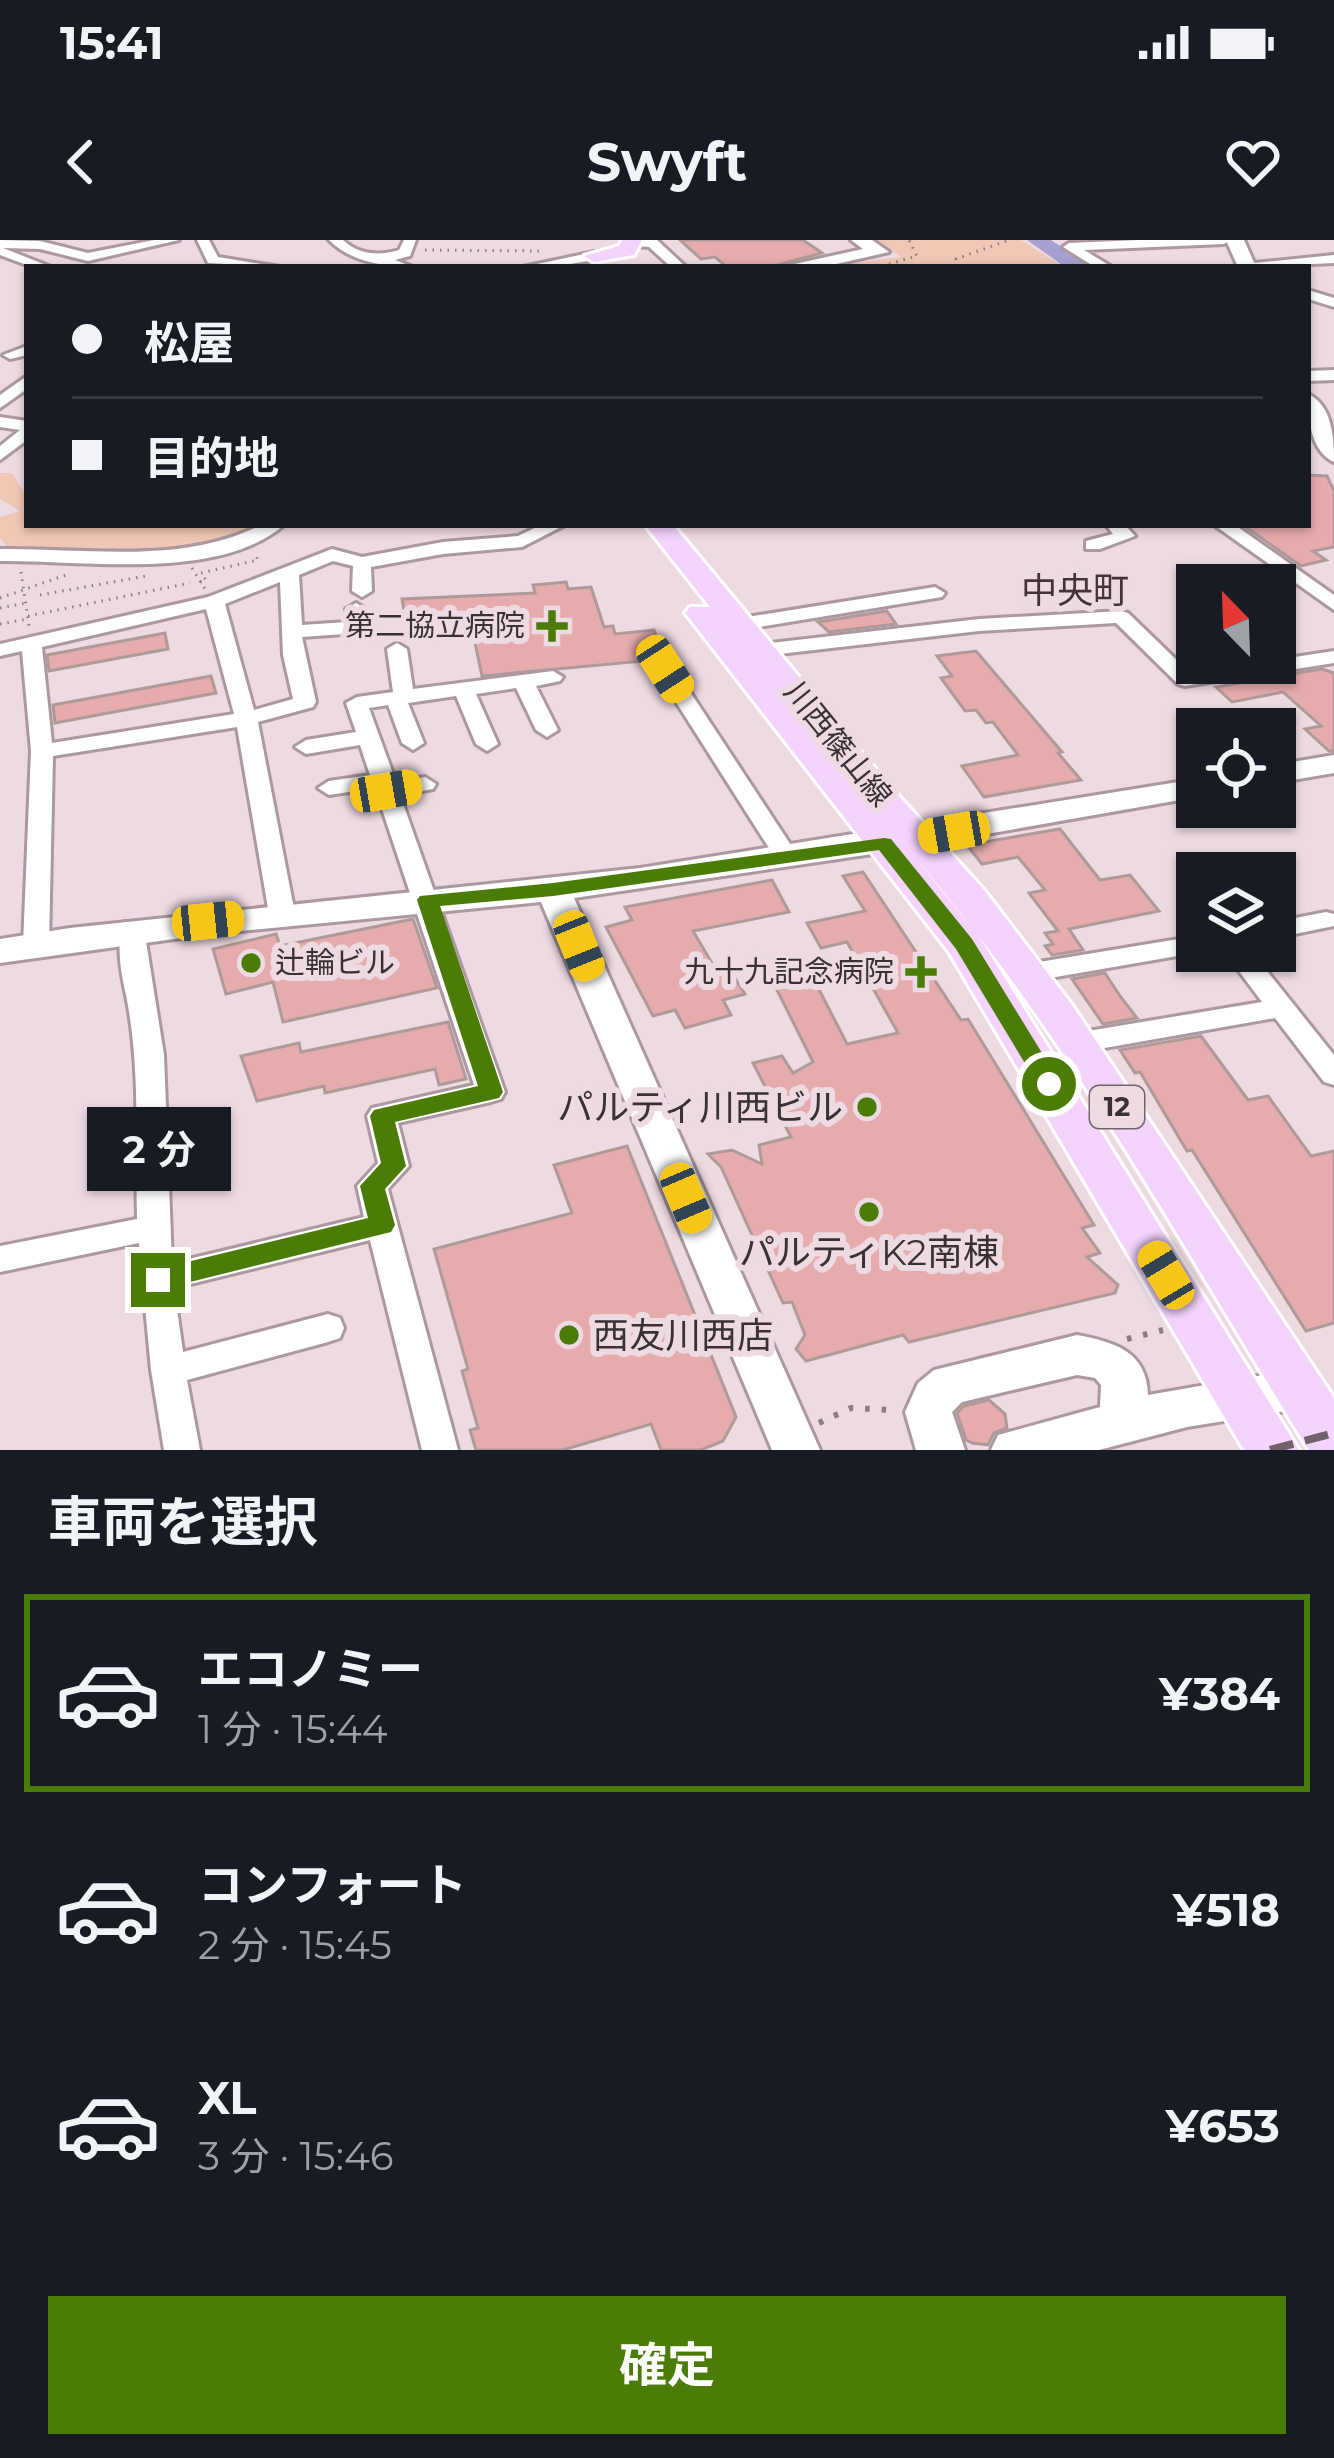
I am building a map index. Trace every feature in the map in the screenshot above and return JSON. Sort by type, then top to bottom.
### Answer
[{"type":"main road","points":[[601,254],[627,250],[632,241]]},
{"type":"main road","name":"川西篠山線","points":[[635,528],[901,841],[971,899],[1316,1392],[1334,1443]]},
{"type":"main road","name":"川西篠山線","points":[[661,528],[762,650],[901,841],[1273,1450]]},
{"type":"street","points":[[0,248],[40,245],[88,257],[173,240]]},
{"type":"street","points":[[203,240],[213,260],[247,264]]},
{"type":"street","points":[[809,264],[880,253],[860,240]]},
{"type":"street","points":[[1046,240],[1084,264]]},
{"type":"street","points":[[1100,264],[1069,247],[1224,240]]},
{"type":"street","points":[[632,241],[652,243],[676,264]]},
{"type":"street","points":[[345,243],[386,258],[407,253]]},
{"type":"street","points":[[1162,246],[1175,256]]},
{"type":"street","points":[[0,248],[37,264]]},
{"type":"street","points":[[546,264],[601,254]]},
{"type":"street","points":[[1286,264],[1334,259]]},
{"type":"street","points":[[1309,262],[1334,273]]},
{"type":"street","points":[[1,402],[24,383]]},
{"type":"street","points":[[1311,409],[1324,448]]},
{"type":"street","points":[[0,454],[24,432]]},
{"type":"street","points":[[6,553],[158,558],[232,545],[269,528]]},
{"type":"street","points":[[0,650],[29,626],[289,573],[332,555],[362,562],[522,541],[550,528]]},
{"type":"street","points":[[1094,545],[1126,536],[1117,528]]},
{"type":"street","points":[[1227,528],[1334,604]]},
{"type":"street","points":[[291,632],[358,627],[362,562]]},
{"type":"street","points":[[42,751],[246,719],[305,702],[291,632],[289,573]]},
{"type":"street","points":[[207,591],[246,719],[282,914]]},
{"type":"street","points":[[741,624],[935,593]]},
{"type":"street","points":[[762,650],[979,625],[1120,616],[1185,680],[1334,657]]},
{"type":"street","points":[[29,626],[42,751],[36,945]]},
{"type":"street","points":[[397,650],[400,698],[412,743]]},
{"type":"street","points":[[665,669],[788,860]]},
{"type":"street","points":[[440,1450],[372,1186],[394,1166],[382,1116],[491,1092],[357,704],[553,677]]},
{"type":"street","points":[[524,682],[547,730]]},
{"type":"street","points":[[464,691],[487,744]]},
{"type":"street","points":[[306,747],[368,737]]},
{"type":"street","points":[[1296,770],[1334,764]]},
{"type":"street","points":[[328,788],[425,784]]},
{"type":"street","points":[[0,951],[134,928],[553,890],[788,860],[1176,792]]},
{"type":"street","points":[[553,890],[799,1444]]},
{"type":"street","points":[[1296,926],[1326,920]]},
{"type":"street","points":[[134,928],[134,974],[147,1019],[153,1108],[153,1228],[182,1450]]},
{"type":"street","points":[[1027,973],[1176,948]]},
{"type":"street","points":[[1253,972],[1334,1075]]},
{"type":"street","points":[[1076,1043],[1281,1008]]},
{"type":"street","points":[[158,1280],[382,1225]]},
{"type":"street","points":[[0,1258],[153,1228]]},
{"type":"street","points":[[168,1370],[328,1328]]},
{"type":"street","points":[[940,1450],[928,1427],[927,1406],[934,1392],[1069,1356],[1087,1354],[1108,1361],[1124,1378],[1124,1420]]},
{"type":"street","points":[[1015,1450],[1124,1420],[1240,1397],[1316,1392]]},
{"type":"path","points":[[957,264],[964,254],[1009,240]]},
{"type":"path","points":[[407,253],[441,248],[516,253],[555,249]]},
{"type":"path","points":[[6,553],[24,587],[29,626]]},
{"type":"path","points":[[207,591],[201,573],[260,557]]},
{"type":"path","points":[[191,567],[207,591]]},
{"type":"path","points":[[0,598],[75,573]]},
{"type":"path","points":[[40,595],[155,574]]},
{"type":"path","points":[[0,624],[29,626],[190,584]]},
{"type":"path","points":[[0,608],[26,603]]},
{"type":"path","points":[[1114,1343],[1164,1330]]},
{"type":"path","points":[[799,1444],[851,1408],[900,1410]]},
{"type":"shaded area","points":[[876,240],[1021,240],[1059,264],[846,264],[901,257]]},
{"type":"shaded area","points":[[0,473],[12,473],[24,492],[24,528],[253,528],[231,538],[170,551],[11,552],[0,538],[0,517],[20,511],[0,499]]},
{"type":"building","points":[[680,240],[803,240],[822,253],[781,264],[701,259]]},
{"type":"building","points":[[1311,475],[1327,476],[1334,491],[1334,547],[1313,551],[1326,560],[1301,566],[1247,528],[1311,528]]},
{"type":"building","points":[[566,582],[568,589],[591,587],[604,627],[613,626],[615,634],[654,630],[665,659],[482,676],[472,629],[408,635],[402,599],[535,593],[533,585]]},
{"type":"building","points":[[887,611],[896,624],[829,632],[818,622]]},
{"type":"building","points":[[165,633],[168,649],[49,671],[47,655]]},
{"type":"building","points":[[976,651],[1081,780],[984,797],[962,766],[1018,755],[993,722],[986,723],[976,710],[965,711],[941,678],[952,676],[937,656]]},
{"type":"building","points":[[1322,669],[1334,673],[1334,751],[1305,729],[1321,726],[1283,692],[1232,702],[1216,687],[1296,684],[1296,673]]},
{"type":"building","points":[[211,676],[216,693],[55,723],[53,705]]},
{"type":"building","points":[[1060,829],[1100,880],[1130,875],[1159,911],[1069,929],[1083,950],[1052,955],[1045,946],[1053,944],[1045,933],[1058,931],[1029,893],[1045,890],[1018,857],[982,864],[967,845]]},
{"type":"building","points":[[863,872],[961,1020],[968,1019],[1094,1225],[1082,1228],[1100,1253],[1087,1257],[1118,1285],[1115,1293],[909,1342],[903,1335],[806,1361],[796,1349],[805,1335],[792,1302],[783,1303],[721,1167],[708,1154],[732,1150],[762,1164],[759,1145],[791,1137],[753,1063],[782,1056],[793,1073],[813,1062],[768,972],[806,964],[847,1044],[898,1033],[847,942],[821,948],[807,923],[865,911],[843,876]]},
{"type":"building","points":[[772,880],[789,912],[693,931],[716,970],[728,967],[745,994],[723,1000],[731,1015],[685,1028],[675,1010],[653,1016],[606,927],[632,920],[625,907]]},
{"type":"building","points":[[413,919],[437,988],[283,1022],[273,982],[226,994],[213,949],[276,934],[280,946]]},
{"type":"building","points":[[1105,973],[1137,1018],[1103,1024],[1072,979]]},
{"type":"building","points":[[448,1022],[466,1079],[439,1085],[435,1069],[325,1093],[324,1086],[257,1101],[241,1056],[299,1043],[301,1052]]},
{"type":"building","points":[[1201,1036],[1248,1100],[1268,1096],[1311,1156],[1334,1151],[1334,1323],[1306,1331],[1192,1150],[1187,1151],[1140,1072],[1135,1073],[1120,1050]]},
{"type":"building","points":[[627,1146],[736,1417],[723,1441],[701,1450],[661,1450],[651,1424],[563,1450],[476,1450],[470,1430],[478,1428],[462,1371],[468,1369],[434,1249],[572,1213],[554,1165]]},
{"type":"building","points":[[989,1400],[1005,1414],[1007,1428],[994,1433],[988,1445],[972,1443],[966,1440],[957,1413],[964,1406]]},
{"type":"waterway","points":[[1037,240],[1075,264]]},
{"type":"railway","points":[[1270,1450],[1334,1433]]},
{"type":"place","name":"第二協立病院","points":[[552,626]]},
{"type":"place","name":"辻輪ビル","points":[[251,963]]},
{"type":"place","name":"九十九記念病院","points":[[921,972]]},
{"type":"place","name":"パルティ川西ビル","points":[[867,1107]]},
{"type":"place","name":"パルティK2南棟","points":[[869,1212]]},
{"type":"place","name":"西友川西店","points":[[569,1335]]},
{"type":"district","name":"中央町","points":[[1075,590]]},
{"type":"route","points":[[158,1280],[382,1225],[372,1186],[394,1166],[382,1116],[491,1092],[428,900],[553,890],[884,844],[964,944],[1049,1084]]}]
